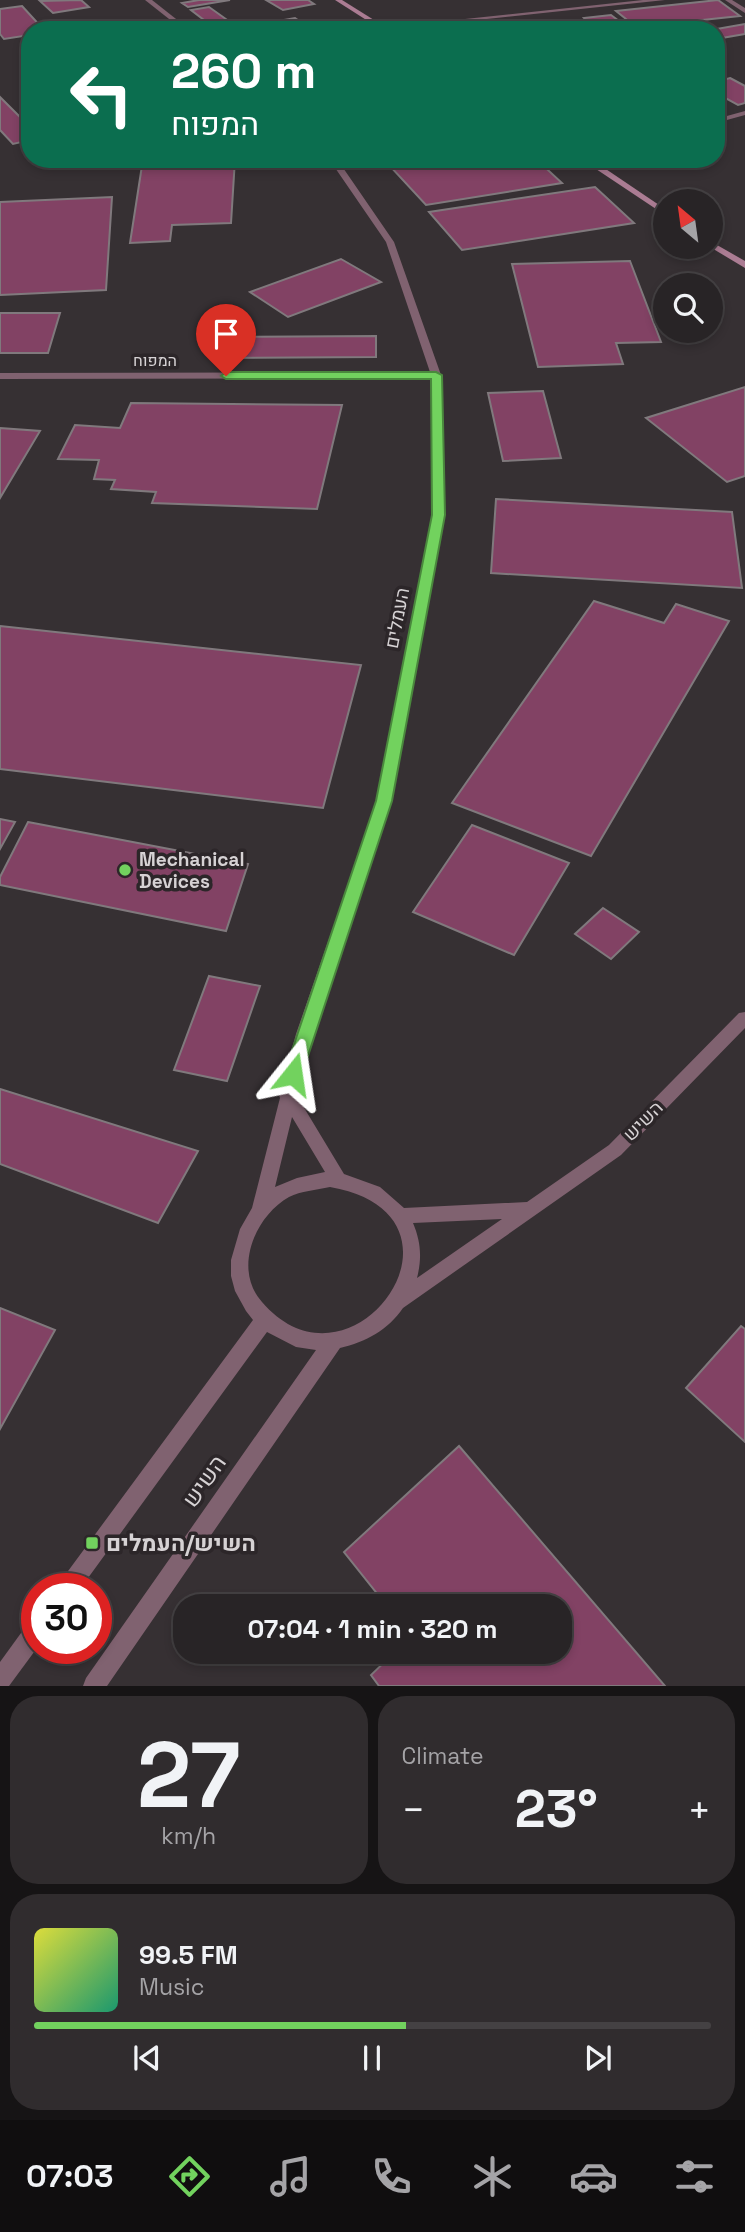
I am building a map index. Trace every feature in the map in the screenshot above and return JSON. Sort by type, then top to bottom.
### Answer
[{"type":"street","points":[[148,0],[175,21]]},
{"type":"street","points":[[338,0],[372,21]]},
{"type":"street","points":[[468,19],[662,0]]},
{"type":"street","points":[[728,0],[745,11]]},
{"type":"street","points":[[725,119],[745,113]]},
{"type":"street","name":"העמלים","points":[[261,1208],[304,1034],[384,801],[439,515],[436,375],[390,242],[338,168]]},
{"type":"street","points":[[598,168],[653,205]]},
{"type":"street","points":[[723,251],[745,265]]},
{"type":"street","name":"המפוח","points":[[0,376],[436,375]]},
{"type":"street","name":"השיש","points":[[398,1303],[615,1150],[745,1018]]},
{"type":"street","points":[[287,1095],[339,1181]]},
{"type":"street","points":[[330,1179],[339,1181],[357,1184],[381,1196],[399,1216],[410,1240],[412,1267],[405,1292],[398,1303],[390,1314],[369,1331],[334,1341],[314,1343],[287,1335],[265,1321],[249,1301],[240,1277],[240,1252],[247,1229],[261,1208],[293,1187],[330,1179]]},
{"type":"street","points":[[399,1216],[529,1210]]},
{"type":"street","points":[[79,1573],[265,1321]]},
{"type":"street","name":"השיש","points":[[94,1686],[334,1341]]},
{"type":"street","points":[[0,1680],[21,1652]]},
{"type":"building","points":[[81,0],[89,7],[53,13],[40,1]]},
{"type":"building","points":[[230,0],[188,7],[182,3]]},
{"type":"building","points":[[266,0],[308,0],[314,4],[283,10]]},
{"type":"building","points":[[718,0],[740,16],[693,21],[628,21],[616,11]]},
{"type":"building","points":[[22,6],[36,21],[21,21],[21,36],[4,39],[0,34],[0,9]]},
{"type":"building","points":[[209,7],[229,21],[205,21],[191,10]]},
{"type":"building","points":[[611,15],[619,21],[587,21],[584,18]]},
{"type":"building","points":[[295,18],[299,21],[278,21]]},
{"type":"building","points":[[745,24],[745,34],[725,37],[725,28]]},
{"type":"building","points":[[730,78],[745,86],[745,103],[738,105],[725,98],[725,79]]},
{"type":"building","points":[[0,97],[21,118],[21,142],[13,144],[0,130]]},
{"type":"building","points":[[142,168],[234,168],[231,223],[172,225],[170,241],[130,243]]},
{"type":"building","points":[[392,168],[546,168],[562,183],[426,205]]},
{"type":"building","points":[[595,187],[634,223],[462,250],[429,212]]},
{"type":"building","points":[[112,197],[106,290],[0,295],[0,202]]},
{"type":"building","points":[[341,259],[381,282],[288,317],[250,292]]},
{"type":"building","points":[[630,261],[653,321],[653,342],[616,343],[623,364],[538,367],[512,264]]},
{"type":"building","points":[[0,313],[60,313],[48,353],[0,353]]},
{"type":"building","points":[[376,336],[376,357],[212,358],[215,337]]},
{"type":"building","points":[[745,387],[745,476],[727,482],[646,418]]},
{"type":"building","points":[[543,391],[561,458],[503,461],[488,393]]},
{"type":"building","points":[[131,403],[342,405],[317,509],[152,503],[156,492],[111,489],[115,480],[94,479],[99,460],[58,459],[75,425],[120,428]]},
{"type":"building","points":[[0,428],[40,431],[0,498]]},
{"type":"building","points":[[496,499],[732,512],[742,588],[491,573]]},
{"type":"building","points":[[594,601],[664,623],[676,604],[729,621],[591,856],[452,803]]},
{"type":"building","points":[[0,626],[361,665],[323,808],[0,769]]},
{"type":"building","points":[[0,819],[15,822],[0,849]]},
{"type":"building","name":"Mechanical Devices","points":[[28,822],[248,864],[226,931],[0,885],[0,877]]},
{"type":"building","points":[[472,825],[569,863],[514,955],[413,912]]},
{"type":"building","points":[[603,908],[639,932],[611,959],[575,934]]},
{"type":"building","points":[[209,976],[260,986],[227,1081],[174,1070]]},
{"type":"building","points":[[0,1089],[198,1151],[158,1223],[0,1164]]},
{"type":"building","points":[[0,1308],[55,1330],[0,1429]]},
{"type":"building","points":[[741,1326],[745,1329],[745,1442],[686,1388]]},
{"type":"building","points":[[459,1446],[665,1686],[379,1686],[371,1675],[382,1664],[572,1664],[572,1594],[377,1594],[344,1552]]},
{"type":"place","name":"Mechanical Devices","points":[[125,870]]},
{"type":"place","name":"השיש/העמלים","points":[[92,1543]]},
{"type":"route","points":[[226,376],[436,375],[439,515],[384,801],[304,1034],[293,1074]]}]
